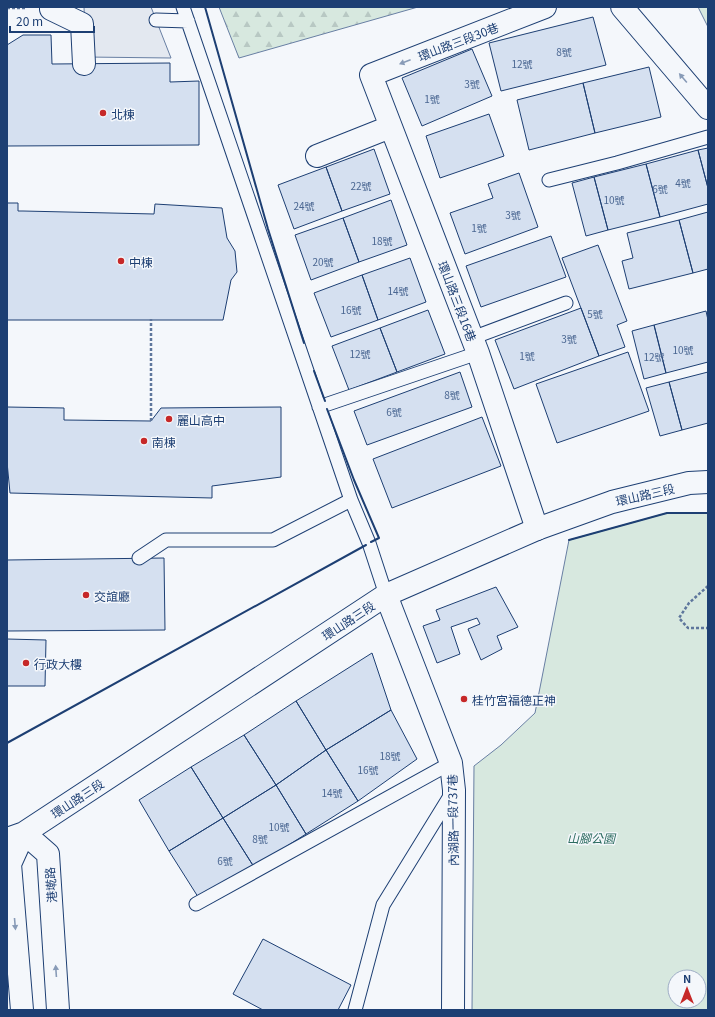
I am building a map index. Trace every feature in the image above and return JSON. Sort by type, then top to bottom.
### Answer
[{"type":"street","name":"環山路三段30巷","points":[[371,75],[545,7]]},
{"type":"street","points":[[622,7],[708,108]]},
{"type":"street","points":[[51,9],[82,24],[84,64]]},
{"type":"street","name":"環山路三段16巷","points":[[371,75],[475,346],[537,529]]},
{"type":"street","points":[[317,156],[390,127]]},
{"type":"street","name":"環山路三段","points":[[16,836],[386,595],[537,529],[612,502],[689,484],[708,482]]},
{"type":"street","name":"內湖路一段737巷","points":[[386,595],[451,763],[454,790],[453,1010]]},
{"type":"street","points":[[16,836],[10,864],[22,1010]]},
{"type":"street","name":"港墘路","points":[[16,836],[48,854],[58,1010]]},
{"type":"lane","points":[[183,7],[351,500],[386,595]]},
{"type":"lane","points":[[156,20],[188,21]]},
{"type":"lane","points":[[549,180],[617,163],[708,137]]},
{"type":"lane","points":[[319,407],[475,346],[566,303]]},
{"type":"lane","points":[[140,558],[166,540],[273,540],[351,500]]},
{"type":"lane","points":[[196,904],[451,763]]},
{"type":"lane","points":[[355,1010],[383,905],[454,790]]},
{"type":"path","points":[[150,421],[151,319]]},
{"type":"path","points":[[708,586],[689,603],[679,618],[688,628],[708,628]]},
{"type":"green space","points":[[219,7],[418,7],[239,58]]},
{"type":"green space","points":[[698,7],[708,7],[708,27]]},
{"type":"green space","name":"山腳公園","points":[[667,513],[708,513],[708,1010],[472,1010],[474,766],[501,745],[535,713],[569,540]]},
{"type":"shaded area","points":[[84,7],[151,7],[171,58],[86,57]]},
{"type":"building","points":[[593,17],[606,65],[501,91],[489,43]]},
{"type":"building","name":"北棟","points":[[23,35],[51,35],[52,64],[170,63],[170,82],[199,81],[199,145],[7,146],[7,45]]},
{"type":"building","points":[[472,49],[492,96],[422,126],[402,78]]},
{"type":"building","points":[[649,67],[661,117],[595,133],[583,83]]},
{"type":"building","points":[[583,83],[595,133],[529,150],[517,100]]},
{"type":"building","points":[[489,114],[504,156],[440,178],[426,136]]},
{"type":"building","points":[[708,148],[708,188],[698,150]]},
{"type":"building","points":[[374,149],[390,194],[342,211],[326,167]]},
{"type":"building","points":[[698,150],[708,188],[708,204],[660,217],[646,164]]},
{"type":"building","points":[[646,164],[660,217],[608,230],[594,177]]},
{"type":"building","points":[[326,167],[342,211],[294,229],[278,185]]},
{"type":"building","points":[[519,173],[538,227],[465,254],[450,213],[493,198],[488,184]]},
{"type":"building","points":[[594,177],[608,230],[586,236],[572,183]]},
{"type":"building","points":[[391,200],[407,245],[359,262],[343,218]]},
{"type":"building","name":"中棟","points":[[7,203],[18,203],[18,211],[154,214],[155,204],[222,208],[227,238],[235,251],[237,272],[231,280],[223,320],[7,320]]},
{"type":"building","points":[[708,212],[708,269],[693,273],[679,220]]},
{"type":"building","points":[[343,218],[359,262],[311,280],[295,235]]},
{"type":"building","points":[[679,220],[693,273],[629,289],[622,261],[633,258],[627,233]]},
{"type":"building","points":[[551,236],[566,277],[481,307],[466,266]]},
{"type":"building","points":[[598,245],[627,321],[617,325],[625,347],[599,356],[562,258]]},
{"type":"building","points":[[410,258],[426,302],[378,320],[362,275]]},
{"type":"building","points":[[362,275],[378,320],[331,337],[314,293]]},
{"type":"building","points":[[581,308],[599,356],[514,389],[495,340]]},
{"type":"building","points":[[428,310],[445,354],[397,372],[380,328]]},
{"type":"building","points":[[706,311],[708,320],[708,362],[666,373],[654,325]]},
{"type":"building","points":[[654,325],[666,373],[644,379],[632,331]]},
{"type":"building","points":[[380,328],[397,372],[349,390],[332,346]]},
{"type":"building","points":[[628,352],[649,411],[557,443],[536,384]]},
{"type":"building","points":[[460,372],[472,407],[367,445],[354,411]]},
{"type":"building","points":[[708,372],[708,423],[682,430],[669,382]]},
{"type":"building","points":[[669,382],[682,430],[660,436],[646,388]]},
{"type":"building","name":"南棟","points":[[7,407],[64,408],[64,420],[151,421],[161,408],[281,407],[281,477],[212,486],[212,498],[10,493],[7,462]]},
{"type":"building","points":[[482,417],[501,466],[392,508],[373,459]]},
{"type":"building","name":"交誼廳","points":[[164,558],[165,630],[7,631],[7,560]]},
{"type":"building","points":[[496,587],[518,627],[497,636],[502,649],[481,660],[468,629],[480,624],[477,618],[451,627],[460,654],[437,663],[423,626],[440,620],[436,610]]},
{"type":"building","name":"行政大樓","points":[[7,639],[46,640],[45,686],[7,686]]},
{"type":"building","points":[[372,653],[391,710],[326,750],[296,701]]},
{"type":"building","points":[[296,701],[326,750],[276,785],[244,735]]},
{"type":"building","points":[[391,710],[417,759],[358,801],[326,750]]},
{"type":"building","points":[[244,735],[276,785],[223,818],[191,767]]},
{"type":"building","points":[[326,750],[358,801],[306,834],[276,785]]},
{"type":"building","points":[[191,767],[223,818],[169,851],[139,800]]},
{"type":"building","points":[[276,785],[306,834],[254,867],[223,818]]},
{"type":"building","points":[[223,818],[254,867],[200,900],[169,851]]},
{"type":"building","points":[[263,939],[351,985],[338,1010],[263,1010],[233,994]]},
{"type":"wall","points":[[205,7],[268,229],[304,343]]},
{"type":"wall","points":[[314,371],[325,401]]},
{"type":"wall","points":[[327,409],[354,480],[379,538],[371,542]]},
{"type":"wall","points":[[569,540],[667,513],[708,513]]},
{"type":"wall","points":[[7,743],[366,545]]},
{"type":"place","name":"北棟","points":[[103,113]]},
{"type":"place","name":"中棟","points":[[121,261]]},
{"type":"place","name":"麗山高中","points":[[169,419]]},
{"type":"place","name":"南棟","points":[[144,441]]},
{"type":"place","name":"交誼廳","points":[[86,595]]},
{"type":"place","name":"行政大樓","points":[[26,663]]},
{"type":"place","name":"桂竹宮福德正神","points":[[464,699]]}]
